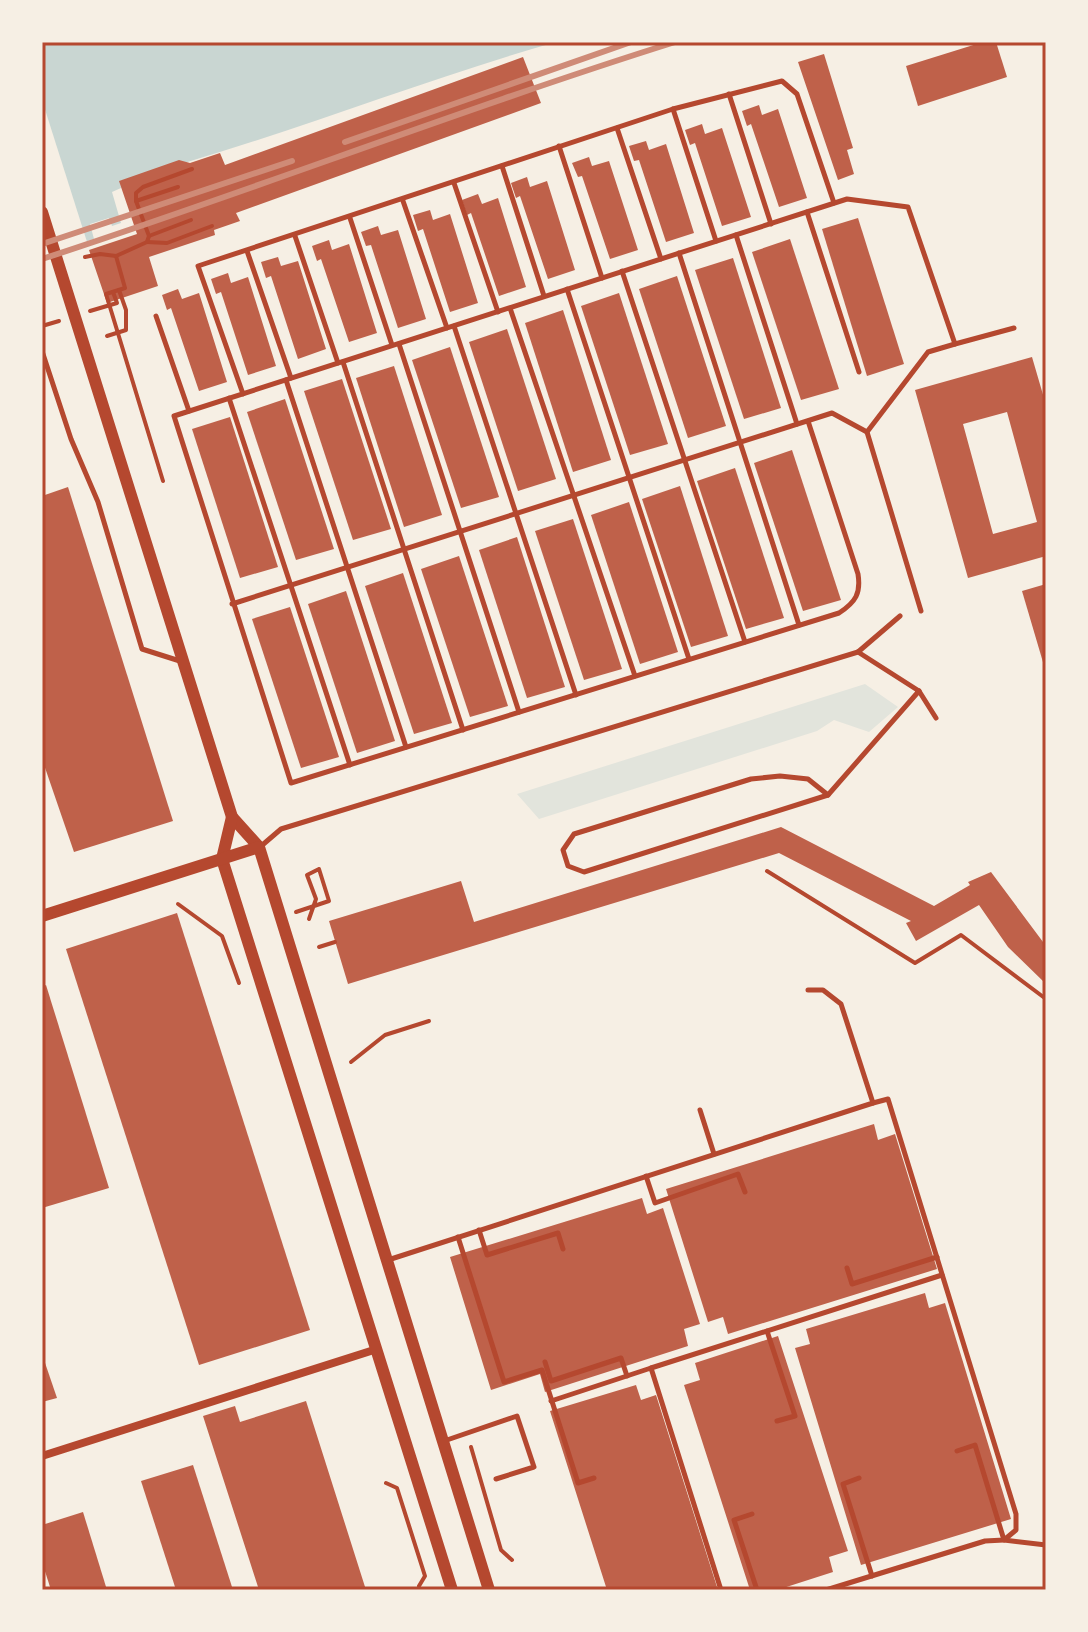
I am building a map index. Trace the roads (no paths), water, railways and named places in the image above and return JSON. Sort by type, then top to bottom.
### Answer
[{"type":"street","points":[[42,212],[232,817],[259,847],[489,1590]]},
{"type":"street","points":[[232,817],[222,859],[452,1590]]},
{"type":"street","points":[[42,916],[259,847]]},
{"type":"street","points":[[42,1456],[377,1349]]},
{"type":"lane","points":[[243,394],[198,266],[403,201],[673,109],[782,81],[790,85],[797,94],[835,203]]},
{"type":"lane","points":[[729,94],[771,224]]},
{"type":"lane","points":[[673,109],[716,241]]},
{"type":"lane","points":[[617,128],[661,259]]},
{"type":"lane","points":[[559,146],[602,278]]},
{"type":"lane","points":[[502,166],[544,296]]},
{"type":"lane","points":[[454,183],[498,312]]},
{"type":"lane","points":[[808,421],[860,588],[854,603],[839,613],[291,783],[174,416],[847,199],[908,207],[955,344]]},
{"type":"lane","points":[[403,201],[447,328]]},
{"type":"lane","points":[[807,212],[859,372]]},
{"type":"lane","points":[[350,218],[396,344],[519,712]]},
{"type":"lane","points":[[736,235],[797,424]]},
{"type":"lane","points":[[295,236],[404,549],[463,730]]},
{"type":"lane","points":[[247,250],[406,747]]},
{"type":"lane","points":[[679,253],[799,625]]},
{"type":"lane","points":[[622,271],[745,642]]},
{"type":"lane","points":[[567,289],[689,659]]},
{"type":"lane","points":[[510,308],[635,676]]},
{"type":"lane","points":[[156,316],[189,411]]},
{"type":"lane","points":[[454,326],[576,695]]},
{"type":"lane","points":[[867,432],[928,352],[1014,328]]},
{"type":"lane","points":[[42,351],[71,439],[98,502],[142,649],[183,662]]},
{"type":"lane","points":[[229,398],[350,765]]},
{"type":"lane","points":[[232,604],[832,413],[867,432],[921,611]]},
{"type":"lane","points":[[259,847],[281,829],[858,652],[900,616]]},
{"type":"lane","points":[[858,652],[919,691],[936,718]]},
{"type":"lane","points":[[828,795],[808,779],[780,776],[751,779],[574,834],[563,850],[568,866],[584,872],[828,795],[919,691]]},
{"type":"lane","points":[[808,990],[823,990],[841,1004],[873,1103]]},
{"type":"lane","points":[[387,1260],[888,1099],[1016,1514],[1016,1530],[1004,1540]]},
{"type":"lane","points":[[700,1110],[714,1154]]},
{"type":"lane","points":[[646,1176],[655,1203],[738,1174],[745,1192]]},
{"type":"lane","points":[[479,1230],[487,1255],[558,1233],[563,1249]]},
{"type":"lane","points":[[458,1237],[504,1382],[542,1370],[578,1483],[594,1478]]},
{"type":"lane","points":[[847,1268],[852,1284],[937,1257]]},
{"type":"lane","points":[[551,1401],[942,1275]]},
{"type":"lane","points":[[767,1331],[795,1416],[777,1421]]},
{"type":"lane","points":[[545,1362],[551,1381],[621,1358],[627,1376]]},
{"type":"lane","points":[[651,1368],[721,1590]]},
{"type":"lane","points":[[443,1441],[517,1416],[534,1467],[496,1479]]},
{"type":"lane","points":[[957,1451],[975,1445],[1004,1540]]},
{"type":"lane","points":[[859,1478],[843,1484],[872,1576]]},
{"type":"lane","points":[[752,1514],[734,1520],[757,1590]]},
{"type":"lane","points":[[826,1590],[985,1541],[1046,1545]]},
{"type":"railway","points":[[345,142],[631,42]]},
{"type":"railway","points":[[42,259],[675,42]]},
{"type":"railway","points":[[42,244],[292,161]]}]
